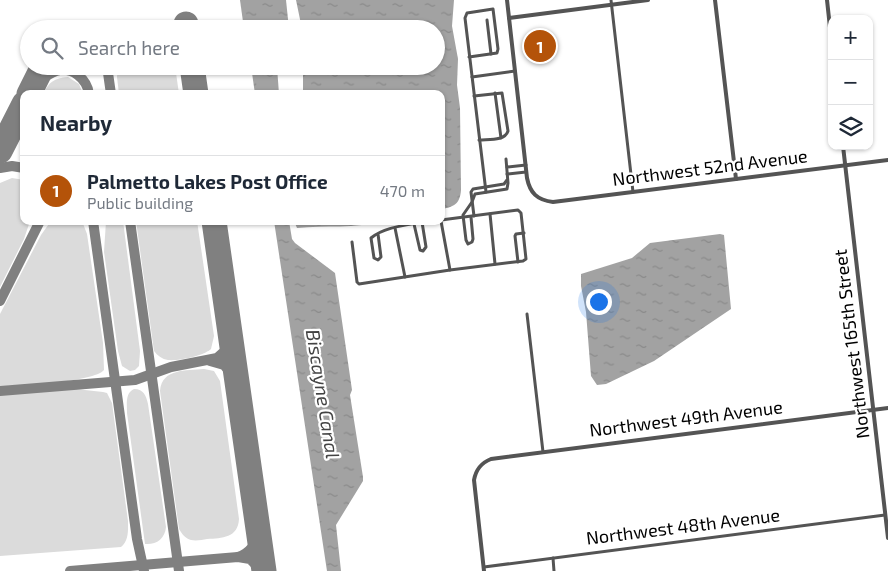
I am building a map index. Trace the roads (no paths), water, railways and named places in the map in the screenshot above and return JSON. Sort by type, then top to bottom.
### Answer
[{"type":"street","points":[[507,0],[526,165],[526,172],[508,174]]},
{"type":"street","points":[[509,18],[612,2],[648,0]]},
{"type":"street","points":[[715,0],[736,179]]},
{"type":"street","points":[[827,0],[829,15]]},
{"type":"street","points":[[612,2],[633,192]]},
{"type":"street","points":[[469,57],[497,53],[492,9],[466,14],[469,57],[486,192]]},
{"type":"street","points":[[487,20],[491,54]]},
{"type":"street","points":[[472,77],[515,71]]},
{"type":"street","points":[[474,96],[495,93],[503,94],[508,131],[506,136],[501,138],[479,140]]},
{"type":"street","points":[[495,93],[501,138]]},
{"type":"street","name":"Northwest 165th Street","points":[[843,150],[888,538]]},
{"type":"street","points":[[506,160],[508,174],[508,180],[507,189],[475,194],[472,202],[463,217],[468,244],[473,239],[472,202],[471,192],[473,189],[504,184],[508,180]]},
{"type":"street","name":"Northwest 52nd Avenue","points":[[526,172],[529,186],[536,196],[553,202],[888,160]]},
{"type":"street","points":[[507,167],[526,165]]},
{"type":"street","points":[[352,242],[357,282],[359,284],[518,262],[526,259],[522,213],[518,210],[445,219]]},
{"type":"street","points":[[490,214],[495,264]]},
{"type":"street","points":[[378,234],[382,257],[378,260],[374,258],[371,238],[378,234],[395,228],[409,225]]},
{"type":"street","points":[[414,225],[420,250],[423,251],[426,247],[422,225]]},
{"type":"street","points":[[442,225],[450,270]]},
{"type":"street","points":[[395,228],[405,277]]},
{"type":"street","points":[[518,262],[515,236],[516,234],[524,233]]},
{"type":"street","points":[[527,314],[543,452]]},
{"type":"street","name":"Northwest 49th Avenue","points":[[484,569],[474,480],[477,469],[487,460],[888,408]]},
{"type":"street","name":"Northwest 48th Avenue","points":[[484,569],[553,558],[885,515]]},
{"type":"street","points":[[553,558],[554,571]]},
{"type":"water","points":[[240,0],[286,0],[288,20],[243,20]]},
{"type":"water","points":[[296,0],[454,0],[452,26],[458,59],[457,85],[460,108],[461,190],[456,204],[445,208],[445,90],[303,90],[303,75],[445,75],[445,20],[300,20]]},
{"type":"water","points":[[252,75],[278,75],[279,90],[254,90]]},
{"type":"water","name":"Biscayne Canal","points":[[275,225],[290,225],[292,239],[295,243],[335,273],[363,481],[336,525],[341,571],[327,571]]},
{"type":"water","points":[[296,225],[358,225],[351,226],[297,228]]},
{"type":"water","points":[[724,235],[731,309],[654,361],[606,384],[597,385],[591,376],[581,274],[632,258],[650,243]]},
{"type":"place","name":"Palmetto Lakes Post Office","points":[[540,46]]}]
